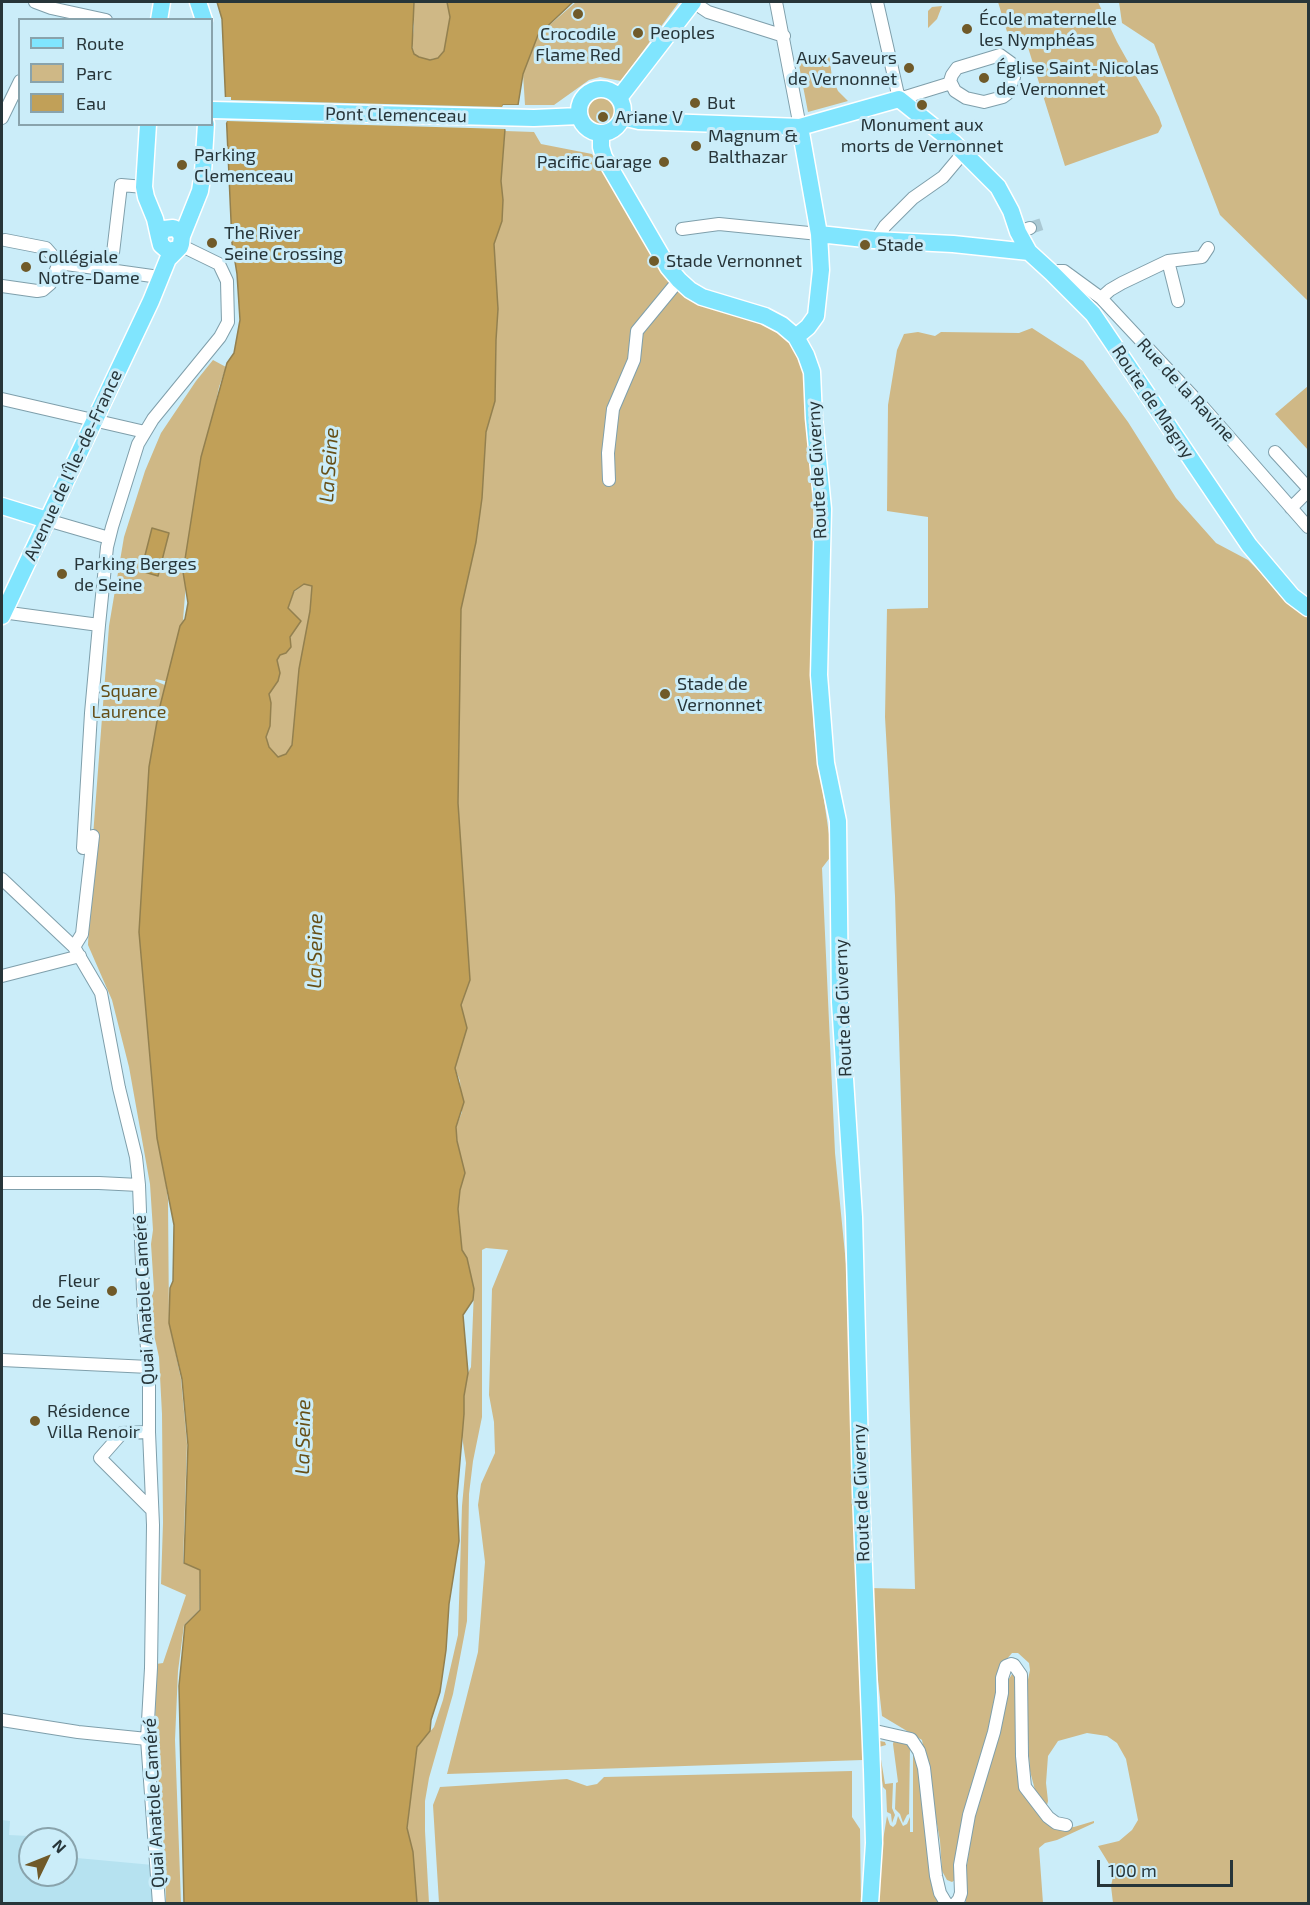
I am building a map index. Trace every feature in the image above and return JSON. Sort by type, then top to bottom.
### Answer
[{"type":"main road","points":[[159,18],[162,2]]},
{"type":"main road","points":[[619,99],[693,2]]},
{"type":"main road","points":[[607,89],[619,99],[622,105],[622,117],[615,128],[602,134],[586,127],[579,116],[581,101],[592,90],[607,89]]},
{"type":"main road","points":[[622,117],[639,121],[800,127],[899,99]]},
{"type":"main road","name":"Route de Magny","points":[[899,99],[964,152],[998,187],[1011,212],[1024,230],[1029,252],[1093,314],[1249,546],[1292,596],[1308,608]]},
{"type":"main road","name":"Pont Clemenceau","points":[[213,110],[534,118],[579,116]]},
{"type":"main road","points":[[148,126],[144,187],[148,204],[171,234],[200,191],[206,126]]},
{"type":"main road","points":[[602,134],[601,147],[604,157],[668,267],[679,280],[702,297],[765,316],[782,325],[796,337],[816,316],[821,270],[819,234],[800,127]]},
{"type":"main road","name":"Avenue de l'Île-de-France","points":[[144,314],[152,276],[171,234]]},
{"type":"main road","name":"Avenue de l'Île-de-France","points":[[2,614],[144,314],[168,259],[171,234]]},
{"type":"main road","points":[[819,234],[1029,252]]},
{"type":"main road","name":"Route de Giverny","points":[[796,337],[812,372],[823,509],[819,675],[826,763],[838,821],[840,1002],[854,1217],[861,1492],[871,1730],[874,1843],[870,1904]]},
{"type":"main road","points":[[2,506],[47,520]]},
{"type":"street","points":[[35,2],[50,10],[95,18]]},
{"type":"street","points":[[693,2],[708,12],[784,36]]},
{"type":"street","points":[[776,2],[800,127]]},
{"type":"street","points":[[876,2],[899,99],[951,83]]},
{"type":"street","points":[[1004,56],[1014,68],[1014,77],[1007,93],[992,101],[984,102],[966,98],[955,91],[951,83],[952,75],[957,69],[993,57],[1004,56]]},
{"type":"street","points":[[2,118],[18,86]]},
{"type":"street","points":[[876,240],[892,219],[913,198],[943,177],[964,152]]},
{"type":"street","points":[[111,270],[121,185],[144,187]]},
{"type":"street","points":[[682,229],[719,224],[819,234]]},
{"type":"street","points":[[2,976],[77,952],[82,934],[93,836],[83,848],[91,713],[109,538],[134,453],[145,432],[227,326],[229,316],[227,281],[219,264],[171,234]]},
{"type":"street","points":[[5,240],[46,248],[59,263],[152,276]]},
{"type":"street","points":[[1101,298],[1122,283],[1168,261],[1202,258],[1208,248]]},
{"type":"street","points":[[1168,261],[1178,301]]},
{"type":"street","points":[[2,286],[43,290],[50,284],[59,263]]},
{"type":"street","name":"Rue de la Ravine","points":[[1052,273],[1064,271],[1101,298],[1202,406],[1308,526]]},
{"type":"street","points":[[609,480],[608,453],[613,409],[634,360],[637,331],[679,280]]},
{"type":"street","points":[[2,399],[145,432]]},
{"type":"street","points":[[1275,452],[1308,489],[1291,508]]},
{"type":"street","points":[[47,520],[109,538]]},
{"type":"street","points":[[2,614],[99,625]]},
{"type":"street","name":"Quai Anatole Caméré","points":[[2,879],[77,952],[101,993],[119,1088],[136,1157],[144,1318],[149,1367],[152,1510],[151,1668],[147,1739],[159,1904]]},
{"type":"street","points":[[2,1183],[139,1185]]},
{"type":"street","points":[[2,1360],[149,1367]]},
{"type":"street","points":[[149,1432],[122,1433],[100,1458],[152,1510]]},
{"type":"street","points":[[955,1904],[961,1893],[960,1865],[969,1815],[994,1732],[1002,1693],[1002,1678],[1006,1666],[1011,1664],[1021,1675],[1022,1756],[1025,1787],[1048,1817],[1066,1826]]},
{"type":"street","points":[[2,1720],[78,1732],[147,1739]]},
{"type":"street","points":[[871,1730],[911,1739],[919,1751],[924,1768],[936,1876],[940,1893],[945,1903],[948,1904]]},
{"type":"shaded area","points":[[2,1820],[10,1821],[9,1835],[18,1835],[18,1887],[78,1887],[78,1858],[153,1865],[163,1862],[164,1903],[2,1903]]},
{"type":"green space","points":[[414,2],[447,2],[450,17],[444,51],[438,58],[425,60],[414,54],[412,44]]},
{"type":"green space","points":[[576,2],[679,2],[621,81],[600,77],[589,80],[554,105],[525,105],[523,74],[538,35]]},
{"type":"green space","points":[[998,2],[1098,2],[1117,42],[1159,117],[1162,126],[1158,133],[1065,166],[1026,41],[1011,45]]},
{"type":"green space","points":[[1119,2],[1308,2],[1308,301],[1220,215],[1154,44],[1122,23]]},
{"type":"green space","points":[[942,6],[937,19],[928,28],[928,11],[932,7]]},
{"type":"green space","points":[[829,53],[832,78],[838,91],[848,101],[808,112],[798,60]]},
{"type":"green space","points":[[600,95],[612,99],[616,111],[612,123],[600,127],[588,123],[584,111],[588,99]]},
{"type":"green space","points":[[505,131],[534,132],[541,144],[592,154],[664,272],[763,322],[786,337],[801,359],[807,382],[807,433],[817,516],[810,658],[814,731],[832,855],[822,868],[835,1153],[846,1264],[863,1760],[447,1774],[478,1652],[485,1562],[478,1505],[481,1484],[495,1453],[494,1422],[489,1395],[492,1289],[508,1250],[486,1248],[482,1250],[482,1417],[469,1494],[467,1621],[453,1694],[429,1778],[425,1801],[429,1903],[417,1903],[413,1852],[407,1829],[417,1747],[434,1727],[443,1700],[458,1635],[462,1506],[466,1463],[462,1436],[464,1396],[471,1367],[474,1289],[467,1258],[462,1250],[458,1209],[465,1173],[456,1127],[462,1112],[460,1081],[455,1068],[464,1034],[461,1005],[470,980],[458,803],[461,609],[476,542],[482,498],[486,432],[495,401],[498,309],[494,244],[502,221],[501,181]]},
{"type":"green space","points":[[1032,328],[1083,361],[1128,422],[1176,498],[1216,543],[1248,560],[1289,601],[1308,616],[1308,1903],[1113,1903],[1111,1886],[1114,1872],[1098,1846],[1119,1841],[1132,1830],[1138,1820],[1126,1759],[1117,1743],[1107,1736],[1087,1733],[1058,1741],[1048,1756],[1046,1783],[1048,1801],[1047,1805],[1044,1804],[1036,1794],[1030,1771],[1025,1694],[1030,1670],[1029,1663],[1018,1653],[1012,1653],[1006,1660],[958,1878],[952,1882],[947,1880],[942,1871],[940,1841],[922,1740],[882,1716],[868,1588],[915,1589],[895,896],[885,717],[887,609],[928,608],[928,517],[887,511],[888,405],[897,350],[904,334],[918,332],[935,336],[941,332],[1019,333]]},
{"type":"green space","name":"Square Laurence","points":[[213,360],[226,367],[219,387],[191,520],[183,620],[169,682],[156,679],[155,681],[165,685],[153,747],[142,955],[155,1106],[168,1200],[169,1322],[181,1379],[187,1444],[183,1563],[200,1570],[199,1610],[184,1625],[178,1671],[175,1740],[181,1903],[166,1903],[155,1732],[156,1664],[163,1663],[186,1595],[161,1584],[162,1414],[159,1357],[150,1317],[150,1301],[154,1290],[150,1184],[129,1067],[112,1000],[88,945],[93,836],[109,626],[124,537],[145,471],[161,433]]},
{"type":"green space","points":[[1308,386],[1308,450],[1275,414]]},
{"type":"green space","points":[[304,584],[312,586],[310,611],[299,669],[292,745],[286,754],[277,757],[269,747],[266,737],[270,726],[269,694],[278,681],[280,673],[277,660],[300,621],[288,608],[294,592]]},
{"type":"green space","points":[[1016,1671],[1023,1782],[1060,1828],[1074,1827],[1094,1821],[1094,1823],[1045,1843],[1039,1848],[1043,1903],[966,1904],[965,1878],[974,1818],[981,1798],[1007,1682]]},
{"type":"green space","points":[[894,1740],[906,1741],[910,1748],[909,1814],[903,1823],[900,1814],[895,1809],[896,1783],[898,1782]]},
{"type":"green space","points":[[880,1741],[885,1742],[886,1745],[879,1747],[885,1784],[893,1783],[892,1808],[895,1815],[892,1823],[891,1814],[887,1812],[886,1790],[883,1787],[877,1745]]},
{"type":"green space","points":[[916,1752],[945,1903],[878,1904],[882,1846],[887,1816],[893,1827],[898,1816],[903,1826],[907,1824],[910,1817],[910,1832],[913,1832],[913,1756]]},
{"type":"green space","points":[[852,1771],[852,1817],[860,1829],[861,1903],[439,1903],[433,1805],[440,1787],[567,1779],[587,1786],[597,1784],[604,1777]]},
{"type":"water","name":"La Seine","points":[[217,2],[414,2],[412,48],[414,54],[430,60],[438,58],[444,51],[450,17],[447,2],[573,2],[538,35],[523,74],[518,105],[503,105],[505,129],[501,181],[502,221],[494,244],[498,309],[495,401],[486,432],[482,498],[476,542],[461,609],[458,803],[470,980],[461,1005],[467,1028],[455,1068],[464,1102],[456,1127],[465,1173],[458,1209],[462,1250],[467,1258],[474,1289],[473,1300],[463,1315],[468,1373],[464,1396],[457,1496],[459,1541],[449,1604],[446,1650],[440,1692],[430,1731],[417,1747],[407,1828],[413,1852],[417,1903],[184,1903],[179,1686],[185,1625],[200,1610],[200,1570],[184,1563],[188,1445],[182,1379],[169,1323],[170,1288],[173,1281],[174,1225],[157,1138],[139,932],[149,767],[159,710],[188,603],[183,572],[201,457],[227,363],[234,353],[240,320],[232,243],[222,19]],"holes":[[[304,584],[312,586],[310,611],[299,669],[292,745],[286,754],[278,757],[269,747],[266,737],[270,726],[269,694],[278,681],[280,673],[277,660],[291,647],[290,637],[301,621],[288,608],[294,591]]]},
{"type":"water","points":[[152,528],[169,533],[158,576],[141,571]]},
{"type":"pier","points":[[223,97],[231,97],[231,100],[502,107],[503,105],[521,105],[519,108],[506,108],[508,131],[505,129],[227,121],[224,123]]},
{"type":"tunnel","points":[[1030,228],[1042,224]]},
{"type":"place","name":"Crocodile Flame Red","points":[[578,14]]},
{"type":"place","name":"École maternelle les Nymphéas","points":[[967,29]]},
{"type":"place","name":"Peoples","points":[[638,33]]},
{"type":"place","name":"Aux Saveurs de Vernonnet","points":[[909,68]]},
{"type":"place","name":"Église Saint-Nicolas de Vernonnet","points":[[984,78]]},
{"type":"place","name":"But","points":[[695,103]]},
{"type":"place","name":"Monument aux morts de Vernonnet","points":[[922,105]]},
{"type":"place","name":"Ariane V","points":[[603,117]]},
{"type":"place","name":"Magnum & Balthazar","points":[[696,146]]},
{"type":"place","name":"Pacific Garage","points":[[664,162]]},
{"type":"place","name":"Parking Clemenceau","points":[[182,165]]},
{"type":"place","name":"The River Seine Crossing","points":[[212,243]]},
{"type":"place","name":"Stade","points":[[865,245]]},
{"type":"place","name":"Stade Vernonnet","points":[[654,261]]},
{"type":"place","name":"Collégiale Notre-Dame","points":[[26,267]]},
{"type":"place","name":"Parking Berges de Seine","points":[[62,574]]},
{"type":"place","name":"Stade de Vernonnet","points":[[665,694]]},
{"type":"place","name":"Fleur de Seine","points":[[112,1291]]},
{"type":"place","name":"Résidence Villa Renoir","points":[[35,1421]]}]
